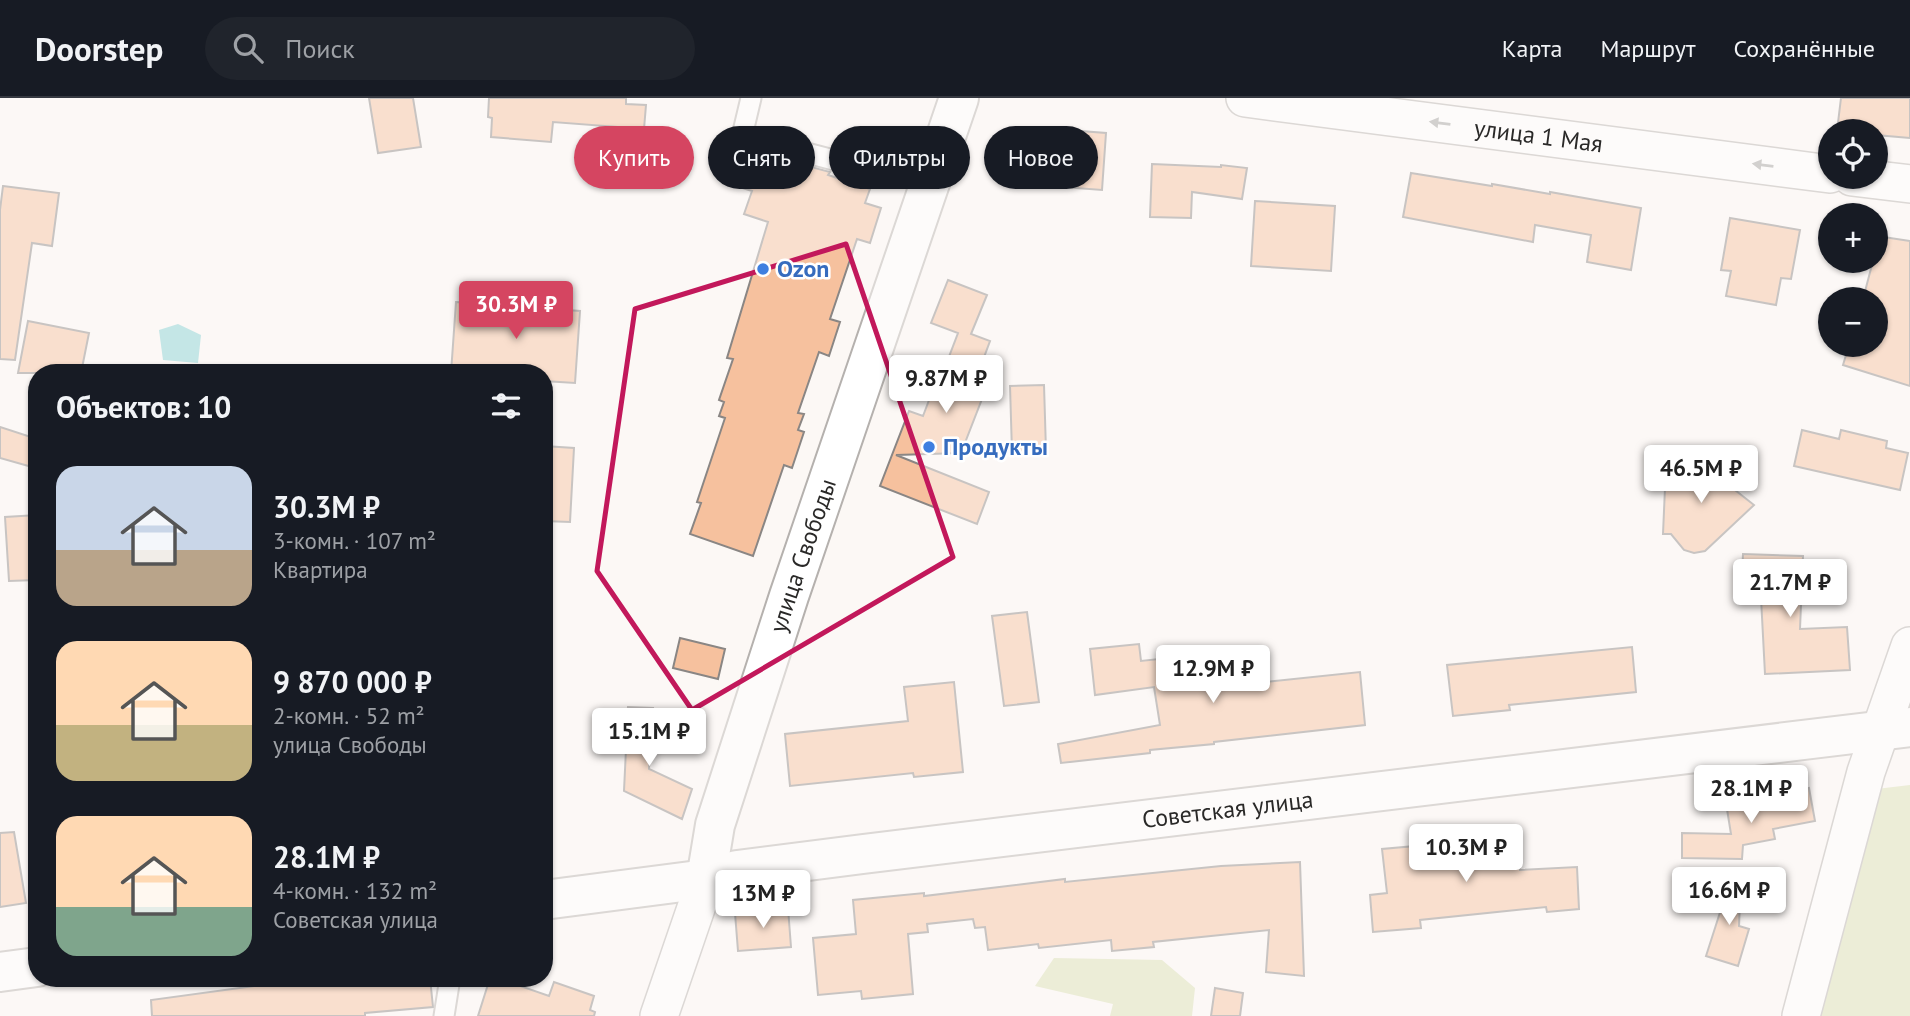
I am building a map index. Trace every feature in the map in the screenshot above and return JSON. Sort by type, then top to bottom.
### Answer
[{"type":"street","name":"улица Свободы","points":[[659,1016],[706,879],[715,825],[794,583],[959,98]]},
{"type":"street","name":"улица 1 Мая","points":[[1245,98],[1818,172]]},
{"type":"street","points":[[1888,181],[1910,184]]},
{"type":"street","points":[[1801,1016],[1866,772],[1895,729],[1910,646]]},
{"type":"street","name":"Советская улица","points":[[553,899],[706,879],[737,870],[863,853],[1895,729]]},
{"type":"street","points":[[0,972],[28,968]]},
{"type":"lane","points":[[751,98],[742,136],[829,159]]},
{"type":"lane","points":[[444,1016],[449,987]]},
{"type":"highlighted area","points":[[846,244],[953,557],[692,710],[597,571],[635,309]]},
{"type":"green space","points":[[1910,785],[1910,1016],[1795,1016],[1868,790]]},
{"type":"green space","points":[[1054,958],[1162,960],[1195,988],[1192,1016],[1110,1016],[1113,1004],[1035,986]]},
{"type":"water","points":[[178,324],[201,335],[198,363],[163,360],[159,330]]},
{"type":"building","points":[[369,98],[413,98],[421,147],[378,153]]},
{"type":"building","points":[[489,98],[626,98],[626,104],[646,105],[644,126],[553,122],[551,142],[491,137],[492,118],[488,117]]},
{"type":"building","points":[[1841,98],[1910,98],[1910,138],[1888,136],[1888,119],[1838,119]]},
{"type":"building","points":[[1098,132],[1106,133],[1102,190],[1089,189],[1098,189]]},
{"type":"building","points":[[1152,164],[1247,168],[1242,199],[1192,192],[1191,218],[1150,217]]},
{"type":"building","points":[[815,168],[829,172],[829,189],[870,189],[865,203],[881,208],[870,243],[857,239],[830,319],[840,322],[829,356],[819,352],[798,413],[804,414],[798,430],[804,432],[792,468],[784,465],[753,556],[690,534],[701,503],[697,502],[725,418],[719,416],[724,402],[719,400],[733,359],[727,358],[768,222],[744,214],[752,191],[746,189],[815,189]]},
{"type":"building","points":[[1411,173],[1550,192],[1641,208],[1631,270],[1587,262],[1591,235],[1535,225],[1533,242],[1403,217]]},
{"type":"building","points":[[3,186],[59,193],[52,246],[32,243],[15,360],[0,359],[0,210]]},
{"type":"building","points":[[1255,201],[1335,206],[1331,271],[1251,266]]},
{"type":"building","points":[[1730,218],[1800,230],[1791,279],[1781,278],[1776,305],[1726,296],[1731,271],[1721,270]]},
{"type":"building","points":[[1888,238],[1910,241],[1910,386],[1843,365],[1845,357],[1888,357],[1888,287],[1866,287],[1870,273],[1888,273]]},
{"type":"building","points":[[948,280],[987,295],[971,334],[990,341],[973,387],[987,386],[961,453],[896,455],[989,492],[977,524],[880,486],[909,411],[923,416],[931,395],[934,396],[958,333],[931,323]]},
{"type":"building","points":[[456,302],[580,311],[575,383],[553,382],[553,364],[452,364]]},
{"type":"building","points":[[28,321],[89,333],[83,364],[28,364],[28,373],[18,373]]},
{"type":"building","points":[[1044,385],[1046,451],[1012,452],[1010,386]]},
{"type":"building","points":[[0,427],[28,436],[28,466],[0,458]]},
{"type":"building","points":[[1802,430],[1839,439],[1841,430],[1887,441],[1886,448],[1908,453],[1900,490],[1794,466]]},
{"type":"building","points":[[553,447],[574,448],[570,522],[553,521]]},
{"type":"building","points":[[1666,465],[1736,468],[1735,490],[1754,505],[1705,551],[1694,553],[1684,550],[1671,534],[1663,534]]},
{"type":"building","points":[[28,516],[28,580],[9,581],[5,517]]},
{"type":"building","points":[[1743,554],[1803,556],[1800,629],[1847,627],[1850,670],[1765,674],[1761,598],[1741,597]]},
{"type":"building","points":[[1027,612],[1039,702],[1004,706],[992,616]]},
{"type":"building","points":[[680,638],[725,649],[718,679],[673,668]]},
{"type":"building","points":[[1139,644],[1141,661],[1205,654],[1208,688],[1360,672],[1365,725],[1061,763],[1058,744],[1160,725],[1154,687],[1095,695],[1090,649]]},
{"type":"building","points":[[1632,647],[1636,692],[1509,705],[1510,710],[1453,716],[1447,665]]},
{"type":"building","points":[[954,682],[963,772],[914,777],[913,773],[790,786],[785,734],[908,721],[904,687]]},
{"type":"building","points":[[628,707],[653,708],[649,769],[692,789],[682,819],[624,791]]},
{"type":"building","points":[[1809,788],[1815,821],[1773,829],[1775,839],[1743,845],[1742,859],[1682,858],[1682,833],[1731,834],[1726,803]]},
{"type":"building","points":[[14,832],[26,903],[0,907],[0,833]]},
{"type":"building","points":[[1516,837],[1520,870],[1577,867],[1579,909],[1547,912],[1546,907],[1420,920],[1421,928],[1373,932],[1370,895],[1387,893],[1382,849]]},
{"type":"building","points":[[1300,862],[1304,976],[1266,972],[1269,930],[1153,942],[1154,947],[1112,951],[1111,940],[1039,948],[1038,944],[988,950],[985,927],[975,928],[973,919],[927,924],[928,932],[908,934],[913,994],[862,999],[861,991],[818,995],[813,938],[856,934],[853,900],[924,893],[924,896],[1065,879],[1065,882],[1221,866]]},
{"type":"building","points":[[1733,872],[1741,874],[1739,926],[1749,929],[1738,966],[1706,956]]},
{"type":"building","points":[[788,908],[791,947],[738,951],[735,913]]},
{"type":"building","points":[[554,982],[594,996],[590,1010],[595,1012],[594,1016],[478,1016],[487,987],[523,987],[549,996]]},
{"type":"building","points":[[246,987],[431,987],[433,1007],[365,1013],[365,1016],[152,1016],[151,1000]]},
{"type":"building","points":[[1215,988],[1243,993],[1240,1016],[1211,1016]]},
{"type":"place","name":"Ozon","points":[[763,269]]},
{"type":"place","name":"Продукты","points":[[929,447]]}]
